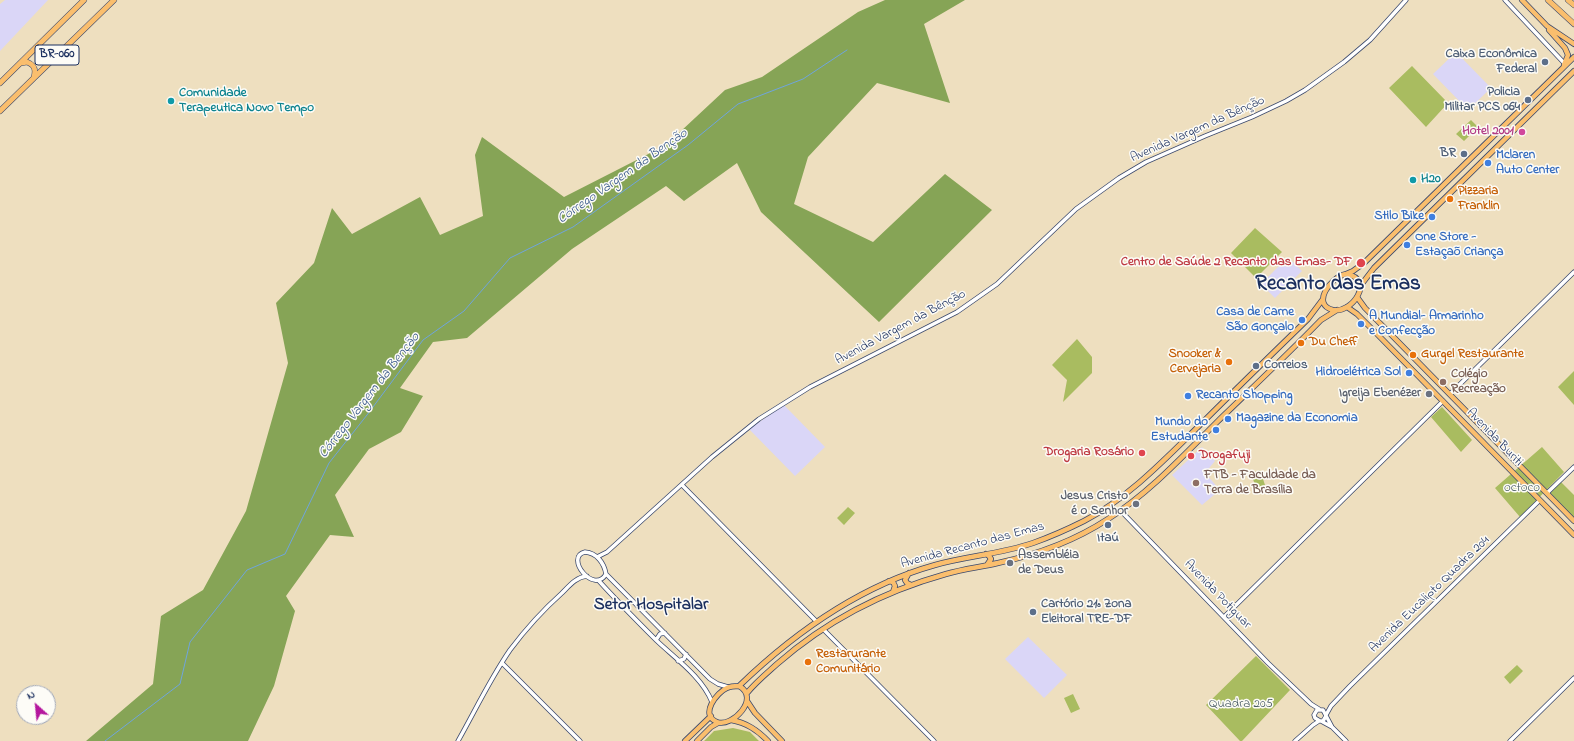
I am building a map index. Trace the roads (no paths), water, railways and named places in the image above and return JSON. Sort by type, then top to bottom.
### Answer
[{"type":"highway","name":"BR-060","points":[[0,83],[84,0]]},
{"type":"highway","name":"BR-060","points":[[0,111],[114,0]]},
{"type":"highway","points":[[1548,0],[1574,24]]},
{"type":"highway","points":[[1568,0],[1574,6]]},
{"type":"highway","points":[[20,64],[27,62],[34,66],[34,78]]},
{"type":"main road","points":[[1522,0],[1565,48],[1568,55],[1562,68]]},
{"type":"main road","points":[[1546,26],[1574,44]]},
{"type":"main road","points":[[1573,73],[1374,268],[1361,285],[1357,297],[1347,307],[1337,310],[1328,308],[1323,299],[1326,288],[1332,281],[1353,271],[1364,263],[1526,106],[1574,57]]},
{"type":"main road","points":[[1526,106],[1524,113],[1528,115],[1531,114]]},
{"type":"main road","points":[[1501,129],[1506,131],[1506,139]]},
{"type":"main road","points":[[1444,186],[1447,191],[1453,191]]},
{"type":"main road","points":[[1437,192],[1442,193],[1443,201]]},
{"type":"main road","points":[[1346,274],[1356,277],[1361,285]]},
{"type":"main road","name":"Avenida Buriti","points":[[1357,297],[1365,308],[1574,521]]},
{"type":"main road","name":"Avenida Recanto das Emas","points":[[739,686],[789,641],[816,621],[857,597],[889,581],[936,565],[1033,543],[1073,526],[1105,509],[1153,470],[1218,408],[1313,314],[1323,299]]},
{"type":"main road","name":"Avenida Buriti","points":[[1347,307],[1379,336],[1539,501],[1574,535]]},
{"type":"main road","name":"Avenida Recanto das Emas","points":[[747,693],[786,657],[823,629],[872,601],[912,585],[963,570],[1004,561],[1053,546],[1108,519],[1158,480],[1321,320],[1337,310]]},
{"type":"main road","points":[[1218,408],[1219,412],[1225,414]]},
{"type":"main road","points":[[1210,415],[1215,415],[1217,422]]},
{"type":"main road","points":[[1465,424],[1472,423],[1472,417]]},
{"type":"main road","points":[[1475,435],[1476,428],[1482,428]]},
{"type":"main road","points":[[1153,470],[1157,473],[1158,480]]},
{"type":"main road","points":[[1526,486],[1526,480],[1534,480]]},
{"type":"main road","points":[[1554,515],[1561,513],[1561,508]]},
{"type":"main road","points":[[1105,509],[1104,514],[1108,519]]},
{"type":"main road","points":[[986,554],[991,559],[987,565]]},
{"type":"main road","points":[[963,559],[959,564],[963,570]]},
{"type":"main road","points":[[909,573],[905,580],[907,583],[912,585]]},
{"type":"main road","points":[[889,581],[893,582],[895,586],[893,592]]},
{"type":"main road","points":[[789,641],[791,647],[796,649]]},
{"type":"main road","points":[[782,647],[786,650],[786,657]]},
{"type":"main road","points":[[718,722],[711,716],[710,711],[712,702],[728,687],[739,686],[745,689],[747,693],[747,701],[742,711],[731,720]]},
{"type":"main road","points":[[747,701],[755,713],[782,741]]},
{"type":"main road","points":[[685,741],[711,716]]},
{"type":"main road","points":[[697,741],[718,722],[731,720],[748,724],[757,730],[768,741]]},
{"type":"street","name":"Avenida Vargem da Bênção","points":[[601,561],[607,552],[735,437],[759,419],[810,387],[957,312],[997,284],[1063,220],[1091,197],[1120,178],[1161,155],[1252,118],[1279,104],[1322,78],[1370,40],[1406,0]]},
{"type":"street","points":[[1505,0],[1565,64]]},
{"type":"street","points":[[1450,394],[1574,272]]},
{"type":"street","points":[[1224,617],[1443,401]]},
{"type":"street","points":[[1547,493],[1574,467]]},
{"type":"street","points":[[682,485],[816,621]]},
{"type":"street","name":"Avenida Eucalipto Quadra 204","points":[[1334,703],[1539,501]]},
{"type":"street","name":"Avenida Potiguar","points":[[1120,510],[1312,706],[1325,711],[1332,728]]},
{"type":"street","points":[[712,702],[705,688],[599,581],[583,574],[577,559],[581,553],[588,552],[597,557],[601,561],[606,574],[710,678],[718,684],[728,687]]},
{"type":"street","name":"Avenida Vargem da Bênção","points":[[597,557],[607,552]]},
{"type":"street","points":[[576,580],[580,568]]},
{"type":"street","points":[[599,581],[606,574]]},
{"type":"street","points":[[458,741],[502,663],[511,650],[539,616],[576,580],[587,576]]},
{"type":"street","points":[[823,629],[934,741]]},
{"type":"street","points":[[656,640],[660,634],[665,633]]},
{"type":"street","points":[[678,661],[684,658],[686,654]]},
{"type":"street","points":[[502,663],[580,741]]},
{"type":"street","points":[[1510,741],[1574,678]]},
{"type":"street","name":"Avenida Potiguar","points":[[1300,694],[1314,716],[1332,728],[1346,741]]},
{"type":"street","points":[[1294,741],[1311,724],[1316,711],[1334,703]]},
{"type":"street","points":[[1304,732],[1320,721],[1334,703]]},
{"type":"street","points":[[1338,741],[1342,737]]},
{"type":"waterway","name":"Córrego Vargem da Benção","points":[[105,741],[180,684],[190,642],[247,570],[285,554],[329,463],[423,340],[464,311],[510,258],[573,227],[688,145],[738,104],[803,79],[847,50]]},
{"type":"place","name":"Caixa Econômica Federal","points":[[1545,62]]},
{"type":"place","name":"Policia Militar PCS 064","points":[[1528,100]]},
{"type":"place","name":"Comunidade Terapeutica Novo Tempo","points":[[171,101]]},
{"type":"place","name":"Hotel 2001","points":[[1522,132]]},
{"type":"place","name":"BR","points":[[1464,154]]},
{"type":"place","name":"Mclaren Auto Center","points":[[1488,163]]},
{"type":"place","name":"H20","points":[[1413,180]]},
{"type":"place","name":"Pizzaria Franklin","points":[[1450,199]]},
{"type":"place","name":"Stilo Bike","points":[[1432,217]]},
{"type":"place","name":"One Store - Estaçaõ Criança","points":[[1407,245]]},
{"type":"place","name":"Centro de Saúde 2 Recanto das Emas- DF","points":[[1361,263]]},
{"type":"place","name":"Casa de Carne São Gonçalo","points":[[1302,320]]},
{"type":"place","name":"A Mundial- Armarinho e Confecção","points":[[1361,324]]},
{"type":"place","name":"Du Cheff","points":[[1301,343]]},
{"type":"place","name":"Gurgel Restaurante","points":[[1413,355]]},
{"type":"place","name":"Snooker & Cervejaria","points":[[1229,362]]},
{"type":"place","name":"Correios","points":[[1256,366]]},
{"type":"place","name":"Hidroelétrica Sol","points":[[1409,373]]},
{"type":"place","name":"Colégio Recreação","points":[[1443,382]]},
{"type":"place","name":"Igreija Ebenézer","points":[[1429,394]]},
{"type":"place","name":"Recanto Shopping","points":[[1188,396]]},
{"type":"place","name":"Magazine da Economia","points":[[1228,419]]},
{"type":"place","name":"Mundo do Estudante","points":[[1216,430]]},
{"type":"place","name":"Drogaria Rosário","points":[[1142,453]]},
{"type":"place","name":"Drogafuji","points":[[1191,456]]},
{"type":"place","name":"FTB - Faculdade da Terra de Brasília","points":[[1196,483]]},
{"type":"place","name":"Jesus Cristo é o Senhor","points":[[1136,504]]},
{"type":"place","name":"Itaú","points":[[1108,525]]},
{"type":"place","name":"Assembléia de Deus","points":[[1010,563]]},
{"type":"place","name":"Cartório 21ª Zona Eleitoral TRE-DF","points":[[1033,612]]},
{"type":"place","name":"Restarurante Comunitário","points":[[808,662]]},
{"type":"district","name":"Recanto das Emas","points":[[1338,286]]},
{"type":"district","name":"Setor Hospitalar","points":[[651,606]]},
{"type":"park label","name":"octoco","points":[[1522,489]]},
{"type":"park label","name":"Quadra 205","points":[[1241,705]]}]
